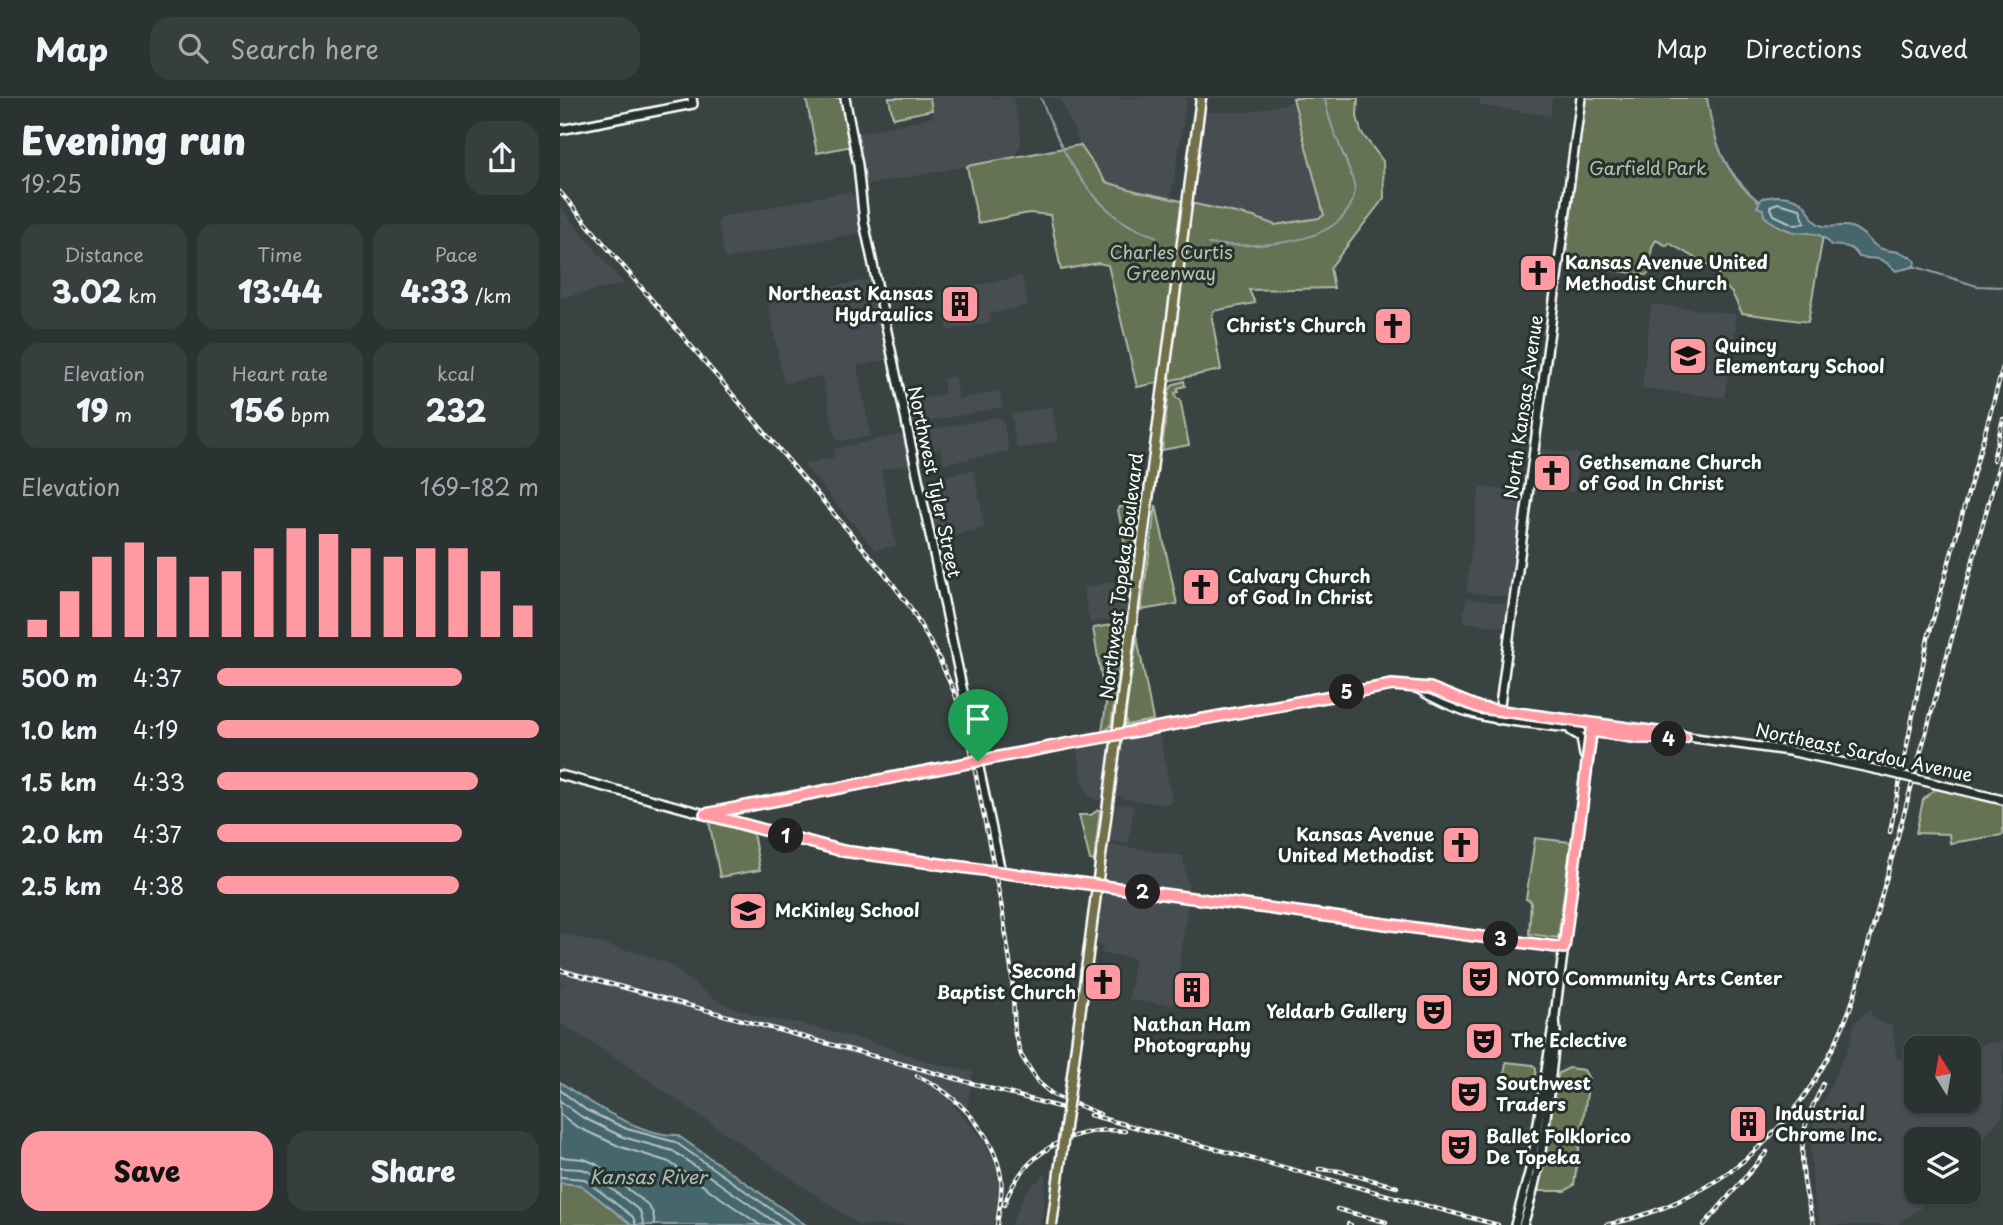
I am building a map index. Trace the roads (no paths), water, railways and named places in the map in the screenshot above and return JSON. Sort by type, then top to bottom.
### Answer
[{"type":"main road","name":"Northwest Tyler Street","points":[[845,98],[858,165],[865,229],[1001,872]]},
{"type":"main road","name":"Northwest Topeka Boulevard","points":[[1052,1225],[1201,98]]},
{"type":"main road","name":"North Kansas Avenue","points":[[1499,716],[1541,382],[1550,343],[1581,98]]},
{"type":"main road","points":[[560,130],[693,101]]},
{"type":"main road","points":[[705,814],[1392,685],[1430,688],[1499,716],[1572,732],[1581,737],[1584,748],[1582,768],[1586,783]]},
{"type":"main road","points":[[1499,716],[1592,727]]},
{"type":"main road","points":[[1546,726],[1592,727]]},
{"type":"main road","points":[[1524,1225],[1539,1167],[1552,1025],[1592,727]]},
{"type":"main road","name":"Northeast Sardou Avenue","points":[[1592,727],[1680,735],[1685,738],[1789,751],[2003,800]]},
{"type":"main road","points":[[560,775],[843,851],[1564,948]]},
{"type":"main road","points":[[1516,1225],[1529,1179],[1543,1110]]},
{"type":"water","points":[[1777,196],[1798,200],[1813,219],[1823,226],[1851,227],[1881,249],[1900,252],[1916,262],[1913,267],[1896,271],[1882,260],[1859,257],[1850,248],[1831,245],[1819,235],[1783,228],[1767,219],[1763,209],[1757,207],[1762,198]]},
{"type":"water","name":"Kansas River","points":[[560,1082],[600,1108],[632,1124],[663,1134],[677,1135],[806,1225],[632,1225],[581,1185],[560,1183]]},
{"type":"waterway","points":[[1041,98],[1061,146],[1089,189],[1118,218],[1157,237]]},
{"type":"waterway","points":[[1208,244],[1263,245],[1303,238],[1321,232],[1337,222],[1348,210],[1354,197],[1354,184],[1330,120],[1325,98]]},
{"type":"waterway","points":[[1707,98],[1722,155],[1737,179],[1759,202]]},
{"type":"waterway","points":[[1913,266],[1977,286],[2003,287]]},
{"type":"railway","points":[[560,192],[886,575],[910,607],[938,656],[967,730],[1002,909],[1012,975],[1015,1034],[1021,1055],[1038,1082],[1053,1095],[1100,1114]]},
{"type":"railway","points":[[1890,832],[1928,638],[2003,367]]},
{"type":"railway","points":[[1993,460],[2003,419]]},
{"type":"railway","points":[[1606,1225],[1650,1213],[1691,1195],[1728,1173],[1761,1146],[1790,1114],[1816,1079],[1837,1040],[1854,997],[2003,450]]},
{"type":"railway","points":[[560,970],[1066,1109]]},
{"type":"railway","points":[[917,1076],[946,1093],[982,1130],[997,1161],[1001,1177],[997,1225]]},
{"type":"railway","points":[[1814,1225],[1805,1186],[1802,1146],[1807,1120],[1823,1084]]},
{"type":"railway","points":[[1090,1115],[1498,1225]]},
{"type":"railway","points":[[1004,1205],[1023,1171],[1051,1147],[1086,1133],[1125,1131]]},
{"type":"railway","points":[[1704,1225],[1767,1152]]},
{"type":"railway","points":[[1319,1169],[1339,1171],[1397,1187]]},
{"type":"railway","points":[[1337,1209],[1386,1222]]},
{"type":"place","name":"Kansas Avenue United Methodist Church","points":[[1538,273]]},
{"type":"place","name":"Northeast Kansas Hydraulics","points":[[960,304]]},
{"type":"place","name":"Christ's Church","points":[[1393,326]]},
{"type":"place","name":"Quincy Elementary School","points":[[1688,356]]},
{"type":"place","name":"Gethsemane Church of God In Christ","points":[[1552,473]]},
{"type":"place","name":"Calvary Church of God In Christ","points":[[1201,587]]},
{"type":"place","name":"Kansas Avenue United Methodist","points":[[1461,845]]},
{"type":"place","name":"McKinley School","points":[[748,911]]},
{"type":"place","name":"NOTO Community Arts Center","points":[[1480,979]]},
{"type":"place","name":"Second Baptist Church","points":[[1103,982]]},
{"type":"place","name":"Nathan Ham Photography","points":[[1192,990]]},
{"type":"place","name":"Yeldarb Gallery","points":[[1434,1012]]},
{"type":"place","name":"The Eclective","points":[[1484,1041]]},
{"type":"place","name":"Southwest Traders","points":[[1469,1094]]},
{"type":"place","name":"Industrial Chrome Inc.","points":[[1748,1124]]},
{"type":"place","name":"Ballet Folklorico De Topeka","points":[[1459,1147]]},
{"type":"park label","name":"Garfield Park","points":[[1648,169]]},
{"type":"park label","name":"Charles Curtis Greenway","points":[[1171,263]]}]
